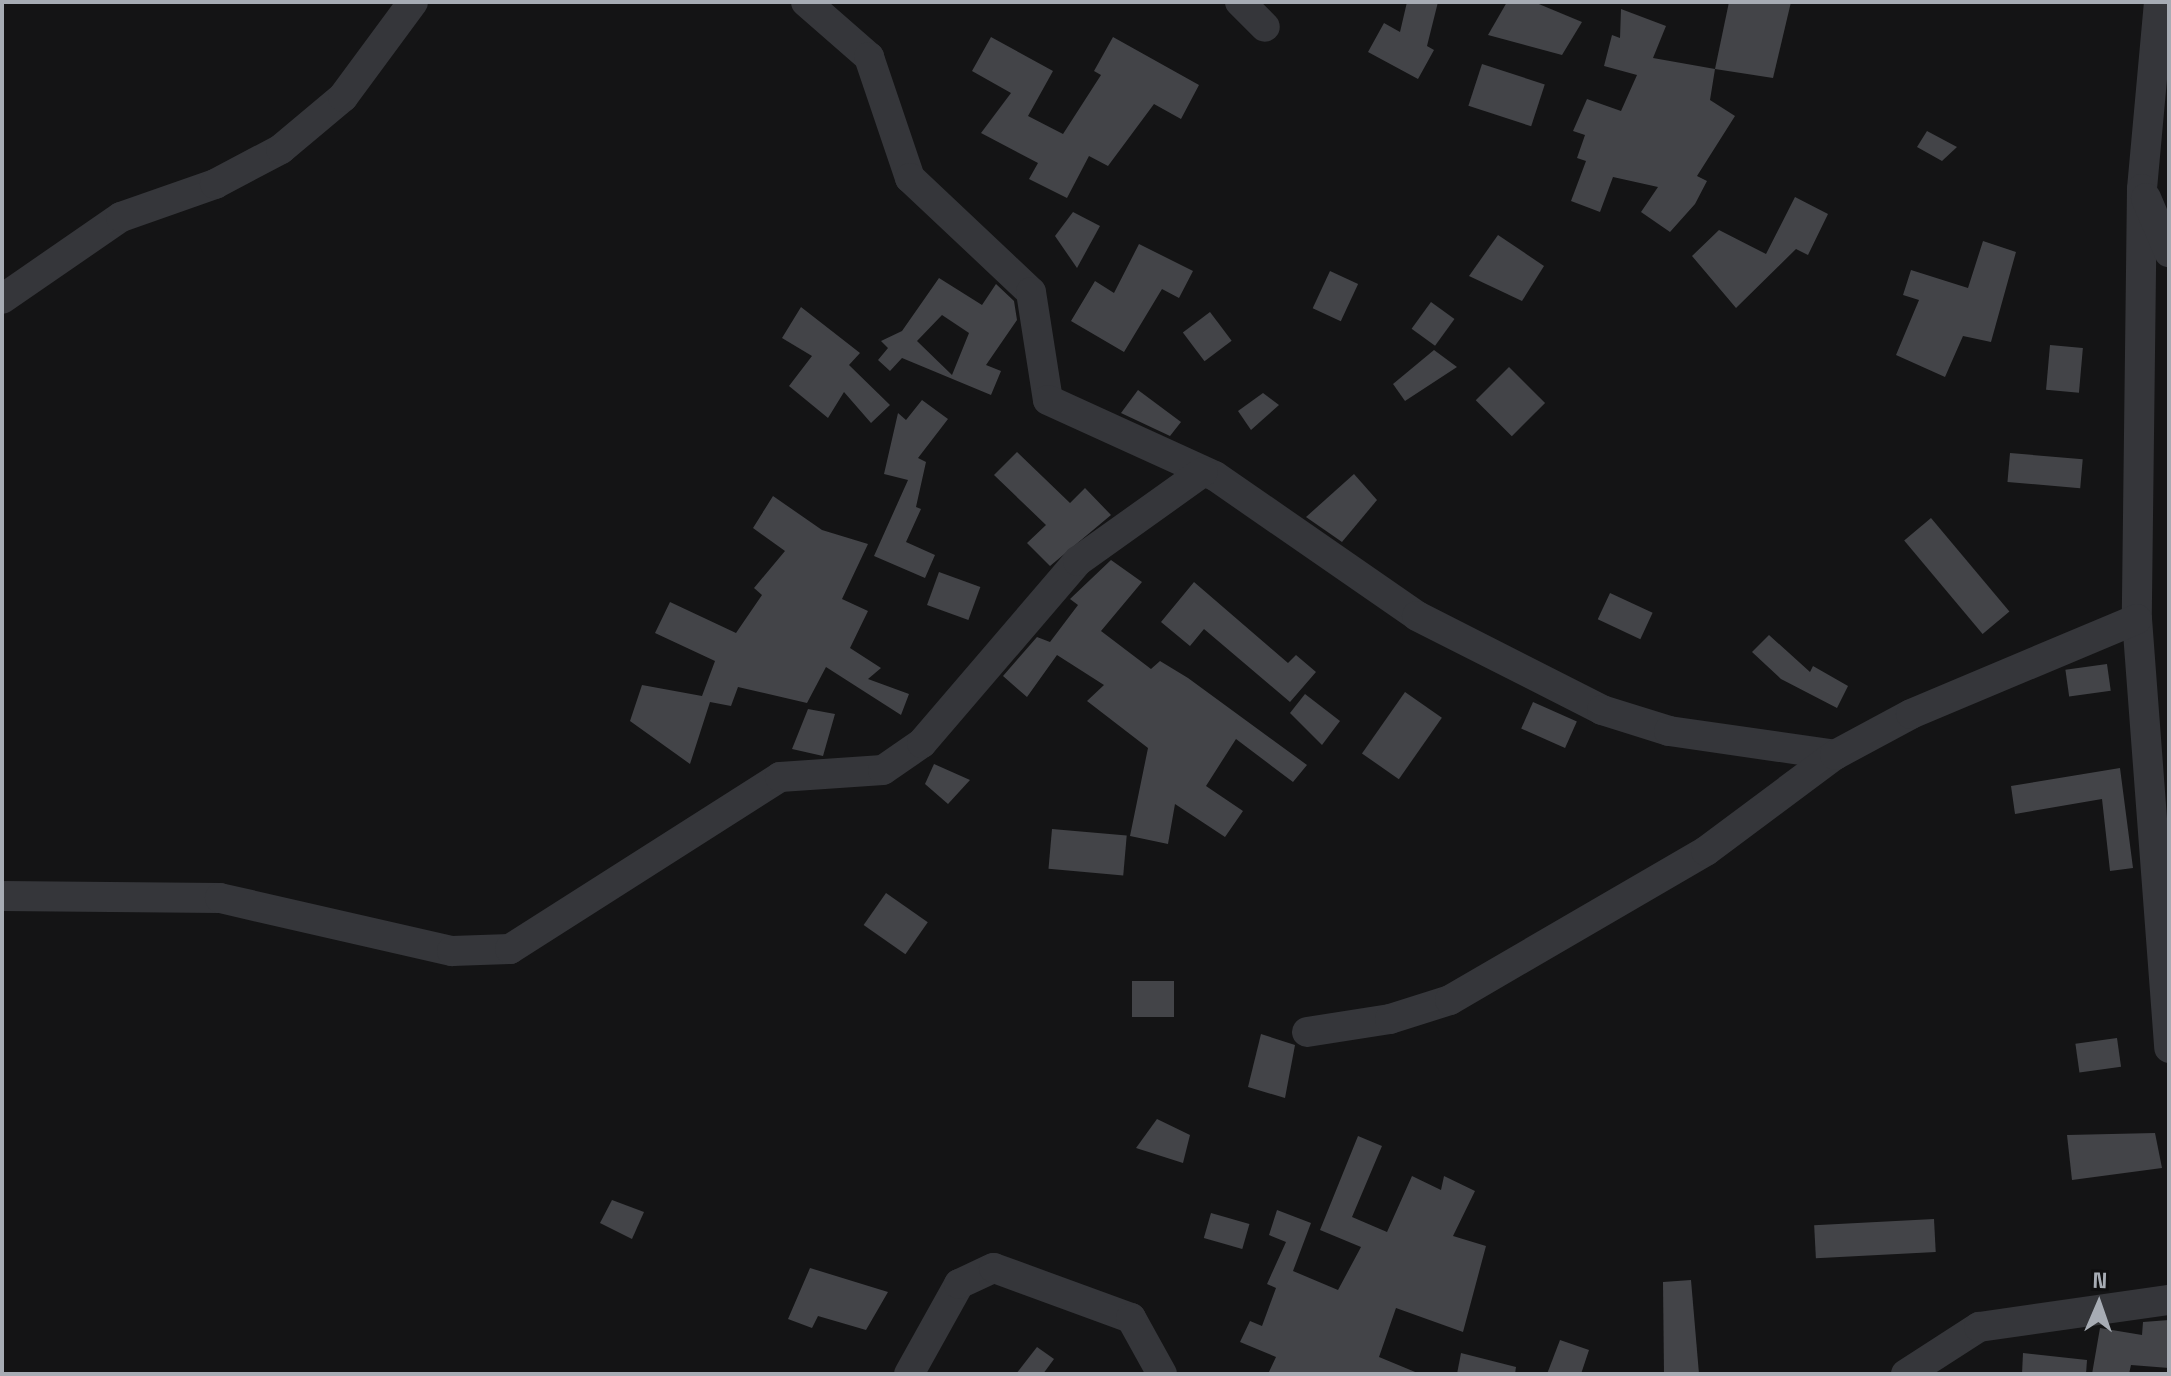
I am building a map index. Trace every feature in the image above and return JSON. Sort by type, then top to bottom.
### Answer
[{"type":"street","points":[[2,299],[121,217],[215,184],[281,149],[343,97],[413,2]]},
{"type":"street","points":[[806,2],[869,57],[910,178],[1031,292],[1048,400],[1203,472],[1280,517],[1417,616],[1602,710],[1669,731],[1835,755]]},
{"type":"street","points":[[1240,2],[1265,27]]},
{"type":"street","points":[[2159,2],[2142,189],[2137,619],[2169,1048]]},
{"type":"street","points":[[2142,189],[2169,252]]},
{"type":"street","points":[[2,896],[220,898],[452,951],[510,949],[780,777],[883,770],[922,743],[1078,561],[1203,472]]},
{"type":"street","points":[[1307,1032],[1425,1011],[1489,980],[1706,851],[1835,755],[1911,714],[2137,619]]},
{"type":"street","points":[[909,1374],[959,1284],[994,1268],[1131,1318],[1162,1374]]},
{"type":"street","points":[[1906,1374],[1979,1327],[2169,1300]]},
{"type":"building","points":[[1407,2],[1438,2],[1427,46],[1434,50],[1418,79],[1368,52],[1384,23],[1400,32]]},
{"type":"building","points":[[1507,2],[1534,2],[1582,22],[1562,55],[1488,35]]},
{"type":"building","points":[[1729,2],[1791,2],[1773,78],[1715,69]]},
{"type":"building","points":[[1621,9],[1666,26],[1653,58],[1715,69],[1710,100],[1735,116],[1697,176],[1707,181],[1695,204],[1670,232],[1641,212],[1658,187],[1613,177],[1600,212],[1571,201],[1586,161],[1577,158],[1585,135],[1573,131],[1587,99],[1621,111],[1637,75],[1604,66],[1612,35],[1620,38]]},
{"type":"building","points":[[991,37],[1053,71],[1028,116],[1063,134],[1101,75],[1094,71],[1113,37],[1199,85],[1181,119],[1154,104],[1108,166],[1089,156],[1067,198],[1029,179],[1038,163],[981,133],[1011,93],[972,71]]},
{"type":"building","points":[[1482,64],[1545,84],[1531,126],[1468,106]]},
{"type":"building","points":[[1927,131],[1957,147],[1942,161],[1917,147]]},
{"type":"building","points":[[1795,197],[1828,214],[1808,255],[1796,249],[1736,308],[1692,256],[1719,230],[1766,254]]},
{"type":"building","points":[[1073,212],[1100,226],[1077,268],[1055,236]]},
{"type":"building","points":[[1498,235],[1544,266],[1522,301],[1469,276]]},
{"type":"building","points":[[1983,241],[2016,252],[1991,342],[1963,336],[1945,377],[1896,355],[1919,300],[1903,295],[1911,270],[1968,288]]},
{"type":"building","points":[[1139,244],[1193,271],[1179,298],[1162,289],[1124,352],[1071,321],[1095,281],[1114,293]]},
{"type":"building","points":[[1330,271],[1358,284],[1341,321],[1313,308]]},
{"type":"building","points":[[939,278],[982,305],[996,284],[1014,301],[1017,320],[986,365],[1001,371],[991,395],[902,358],[890,371],[878,360],[888,348],[881,341],[902,331]],"holes":[[[942,315],[969,333],[952,375],[917,341]]]},
{"type":"building","points":[[1431,302],[1454,319],[1435,346],[1412,329]]},
{"type":"building","points":[[801,307],[860,353],[849,365],[890,405],[871,423],[844,392],[828,418],[789,386],[812,356],[782,338]]},
{"type":"building","points":[[1210,312],[1232,341],[1205,361],[1183,332]]},
{"type":"building","points":[[2050,345],[2083,348],[2079,393],[2046,390]]},
{"type":"building","points":[[1434,350],[1457,367],[1405,401],[1393,384]]},
{"type":"building","points":[[1509,367],[1545,403],[1512,436],[1476,400]]},
{"type":"building","points":[[1138,390],[1181,422],[1170,436],[1121,413]]},
{"type":"building","points":[[1263,393],[1279,405],[1251,430],[1238,411]]},
{"type":"building","points":[[922,400],[948,419],[918,458],[926,462],[916,507],[921,509],[906,542],[935,555],[925,578],[874,556],[908,480],[884,474],[898,413],[906,420]]},
{"type":"building","points":[[1017,452],[1070,503],[1085,488],[1111,515],[1050,566],[1027,543],[1046,525],[994,475]]},
{"type":"building","points":[[2010,453],[2083,459],[2080,488],[2007,482]]},
{"type":"building","points":[[1354,474],[1377,500],[1342,542],[1306,517]]},
{"type":"building","points":[[773,496],[822,530],[868,544],[842,599],[868,611],[850,648],[881,668],[868,679],[909,694],[901,715],[826,667],[807,703],[738,687],[731,706],[710,702],[690,764],[630,721],[642,685],[702,696],[715,661],[655,633],[670,602],[736,633],[762,595],[754,588],[785,551],[753,528]]},
{"type":"building","points":[[1931,518],[2009,611],[1983,634],[1904,540]]},
{"type":"building","points":[[1111,560],[1142,582],[1101,631],[1151,669],[1160,661],[1188,678],[1307,765],[1293,782],[1236,739],[1206,786],[1243,811],[1225,837],[1175,804],[1168,844],[1130,836],[1148,748],[1087,701],[1104,685],[1057,655],[1027,697],[1003,676],[1037,637],[1050,642],[1078,605],[1070,599]]},
{"type":"building","points":[[939,572],[980,587],[968,620],[927,605]]},
{"type":"building","points":[[1194,582],[1288,663],[1296,655],[1316,672],[1290,702],[1204,629],[1190,646],[1161,622]]},
{"type":"building","points":[[1610,593],[1653,613],[1640,639],[1598,619]]},
{"type":"building","points":[[1769,635],[1810,672],[1813,666],[1848,686],[1837,708],[1781,679],[1752,652]]},
{"type":"building","points":[[2107,664],[2111,691],[2069,697],[2065,670]]},
{"type":"building","points":[[1405,692],[1442,718],[1399,779],[1362,753]]},
{"type":"building","points":[[1305,694],[1340,721],[1322,745],[1290,713]]},
{"type":"building","points":[[1533,702],[1577,722],[1565,748],[1521,728]]},
{"type":"building","points":[[808,709],[835,714],[823,756],[792,749]]},
{"type":"building","points":[[934,764],[970,780],[948,804],[925,784]]},
{"type":"building","points":[[2120,768],[2133,868],[2110,871],[2102,799],[2015,814],[2011,786]]},
{"type":"building","points":[[1052,829],[1127,836],[1123,875],[1049,869]]},
{"type":"building","points":[[886,893],[928,922],[905,954],[864,925]]},
{"type":"building","points":[[1132,981],[1174,981],[1174,1017],[1132,1017]]},
{"type":"building","points":[[1261,1034],[1295,1045],[1285,1098],[1248,1087]]},
{"type":"building","points":[[2117,1038],[2121,1067],[2079,1073],[2075,1044]]},
{"type":"building","points":[[1157,1119],[1190,1135],[1183,1163],[1136,1148]]},
{"type":"building","points":[[2155,1133],[2162,1168],[2072,1180],[2067,1135]]},
{"type":"building","points":[[1358,1136],[1382,1146],[1352,1217],[1387,1232],[1412,1176],[1441,1190],[1444,1176],[1475,1191],[1453,1236],[1486,1246],[1463,1332],[1396,1308],[1379,1357],[1420,1374],[1268,1374],[1276,1357],[1240,1342],[1250,1321],[1262,1326],[1276,1288],[1267,1284],[1286,1242],[1269,1235],[1277,1210],[1311,1223],[1293,1271],[1338,1290],[1361,1247],[1320,1230]]},
{"type":"building","points":[[612,1200],[644,1212],[632,1239],[600,1223]]},
{"type":"building","points":[[1211,1213],[1249,1224],[1242,1249],[1204,1238]]},
{"type":"building","points":[[1934,1219],[1936,1252],[1816,1258],[1814,1225]]},
{"type":"building","points":[[810,1268],[888,1292],[866,1330],[818,1316],[812,1328],[788,1319]]},
{"type":"building","points":[[1691,1280],[1699,1374],[1664,1374],[1663,1282]]},
{"type":"building","points":[[2169,1320],[2169,1368],[2131,1365],[2129,1374],[2092,1374],[2100,1328],[2142,1335],[2143,1322]]},
{"type":"building","points":[[1560,1340],[1589,1350],[1581,1374],[1547,1374]]},
{"type":"building","points":[[1037,1347],[1054,1359],[1043,1374],[1016,1374]]},
{"type":"building","points":[[1461,1353],[1516,1367],[1515,1374],[1457,1374]]},
{"type":"building","points":[[2023,1353],[2087,1360],[2086,1374],[2022,1374]]}]
